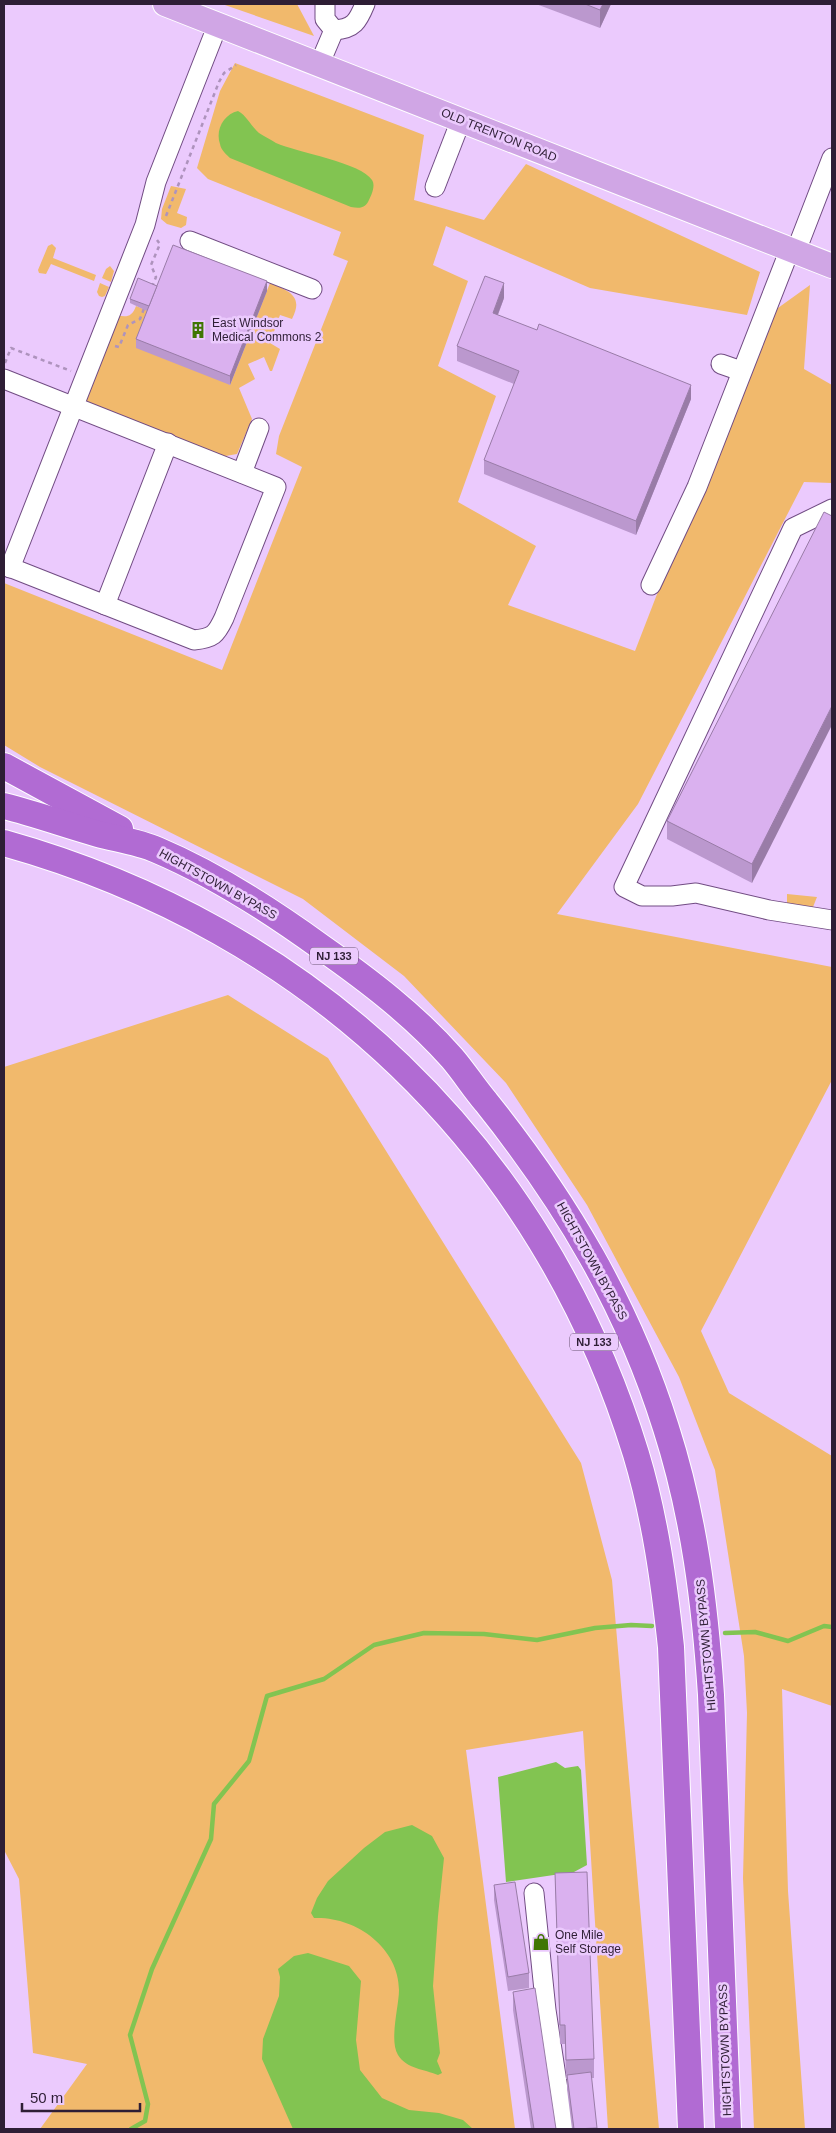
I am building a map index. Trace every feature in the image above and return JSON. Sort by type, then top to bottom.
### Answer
[{"type":"highway","points":[[4,766],[156,849]]},
{"type":"highway","name":"HIGHTSTOWN BYPASS","points":[[4,806],[156,849],[224,884],[280,917],[351,968],[406,1012],[452,1058],[543,1176],[578,1230],[609,1287],[630,1331],[648,1376],[667,1429],[684,1494],[698,1561],[706,1627],[728,2129]]},
{"type":"highway","name":"NJ 133","points":[[4,843],[48,855],[160,900],[255,952],[344,1015],[424,1089],[465,1135],[503,1184],[538,1236],[569,1290],[596,1346],[619,1404],[633,1447],[648,1503],[666,1599],[672,1657],[691,2129]]},
{"type":"main road","name":"OLD TRENTON ROAD","points":[[165,4],[320,63],[832,266]]},
{"type":"lane","points":[[325,4],[326,19],[334,30]]},
{"type":"lane","points":[[334,30],[351,27],[358,22],[365,4]]},
{"type":"lane","points":[[4,379],[74,405],[276,487],[217,632],[209,639],[194,640],[7,566],[74,405],[145,225],[156,182],[218,24]]},
{"type":"lane","points":[[320,63],[334,30]]},
{"type":"lane","points":[[435,187],[461,120]]},
{"type":"lane","points":[[651,585],[697,487],[742,372],[832,158]]},
{"type":"lane","points":[[190,241],[312,290]]},
{"type":"lane","points":[[721,364],[742,372]]},
{"type":"lane","points":[[242,473],[259,428]]},
{"type":"lane","points":[[105,605],[168,443]]},
{"type":"lane","points":[[832,509],[793,528],[624,887],[642,896],[672,896],[696,893],[769,910],[832,920]]},
{"type":"lane","points":[[534,1893],[546,2010],[564,2129]]},
{"type":"path","points":[[165,220],[224,73],[236,65]]},
{"type":"path","points":[[150,293],[156,277],[151,265],[160,244],[157,240]]},
{"type":"path","points":[[112,345],[119,347],[128,325],[140,319],[147,302]]},
{"type":"path","points":[[4,363],[11,348],[85,377]]},
{"type":"shaded area","points":[[222,4],[297,4],[314,36]]},
{"type":"shaded area","points":[[235,63],[424,135],[414,200],[484,220],[526,164],[760,272],[747,315],[590,288],[446,226],[433,265],[468,281],[438,366],[496,396],[458,502],[536,546],[508,605],[635,651],[764,318],[810,285],[804,369],[832,385],[832,483],[804,482],[638,804],[557,914],[832,967],[832,1080],[701,1331],[729,1393],[832,1456],[832,1706],[782,1689],[788,1891],[805,2129],[754,2129],[743,1878],[747,1713],[744,1656],[715,1470],[679,1377],[587,1205],[506,1083],[404,976],[303,899],[40,767],[4,745],[4,583],[222,670],[302,467],[276,454],[279,436],[348,261],[333,255],[341,232],[208,179],[197,168],[220,91]]},
{"type":"shaded area","points":[[238,111],[259,133],[276,143],[343,163],[366,174],[373,182],[372,194],[368,202],[361,208],[351,207],[230,158],[221,148],[219,133],[225,119]]},
{"type":"shaded area","points":[[171,186],[186,189],[177,213],[187,217],[186,225],[181,228],[167,224],[161,219],[162,209]]},
{"type":"shaded area","points":[[52,244],[56,248],[53,258],[96,275],[94,281],[51,264],[46,274],[39,273],[38,270],[48,246]]},
{"type":"shaded area","points":[[110,266],[114,271],[111,282],[102,278],[106,269]]},
{"type":"shaded area","points":[[100,283],[109,287],[105,296],[102,297],[97,292]]},
{"type":"shaded area","points":[[270,283],[293,295],[296,305],[295,311],[292,319],[280,315],[270,343],[280,349],[272,371],[270,371],[264,357],[248,364],[255,379],[239,388],[252,419],[237,454],[214,458],[74,405],[110,313],[126,316],[132,314],[136,306],[151,312],[230,385]]},
{"type":"shaded area","points":[[787,894],[817,897],[811,912],[787,905]]},
{"type":"shaded area","points":[[228,995],[328,1058],[581,1463],[612,1580],[659,2129],[608,2129],[583,1731],[466,1750],[515,2129],[40,2129],[87,2064],[33,2053],[19,1879],[4,1850],[4,1067]]},
{"type":"shaded area","points":[[556,1762],[565,1768],[578,1766],[581,1770],[587,1865],[574,1872],[506,1882],[498,1777]]},
{"type":"shaded area","points":[[412,1825],[432,1836],[444,1858],[433,1986],[440,2053],[437,2061],[442,2073],[438,2075],[406,2063],[395,2049],[395,2023],[399,1990],[397,1974],[383,1948],[372,1937],[345,1922],[314,1918],[311,1913],[317,1898],[328,1881],[364,1848],[385,1832]]},
{"type":"shaded area","points":[[308,1953],[349,1966],[361,1981],[356,2040],[360,2070],[382,2098],[409,2110],[439,2113],[463,2120],[473,2129],[293,2129],[262,2059],[263,2039],[279,1996],[280,1977],[278,1969],[294,1956]]},
{"type":"building","points":[[585,4],[603,4],[600,10]]},
{"type":"building","name":"East Windsor Medical Commons 2","points":[[173,245],[267,281],[230,376],[136,339]]},
{"type":"building","points":[[485,276],[504,283],[493,313],[537,330],[539,324],[691,385],[636,521],[484,460],[519,371],[457,346]]},
{"type":"building","points":[[138,278],[157,286],[149,306],[130,299]]},
{"type":"building","points":[[824,512],[832,516],[832,706],[752,864],[667,821]]},
{"type":"building","points":[[587,1872],[594,2059],[566,2060],[565,2025],[560,2025],[555,1873]]},
{"type":"building","points":[[515,1882],[529,1973],[508,1977],[494,1885]]},
{"type":"building","points":[[535,1988],[556,2129],[534,2129],[513,1992]]},
{"type":"building","points":[[591,2072],[597,2128],[574,2129],[567,2075]]},
{"type":"waterway","points":[[131,2129],[145,2121],[148,2104],[130,2035],[152,1969],[211,1839],[214,1804],[249,1761],[267,1696],[324,1679],[374,1645],[424,1633],[484,1634],[537,1640],[595,1628],[631,1625],[652,1626]]},
{"type":"waterway","points":[[725,1633],[755,1632],[788,1641],[824,1626],[832,1627]]},
{"type":"place","name":"East Windsor Medical Commons 2","points":[[198,330]]},
{"type":"place","name":"One Mile Self Storage","points":[[541,1942]]}]
